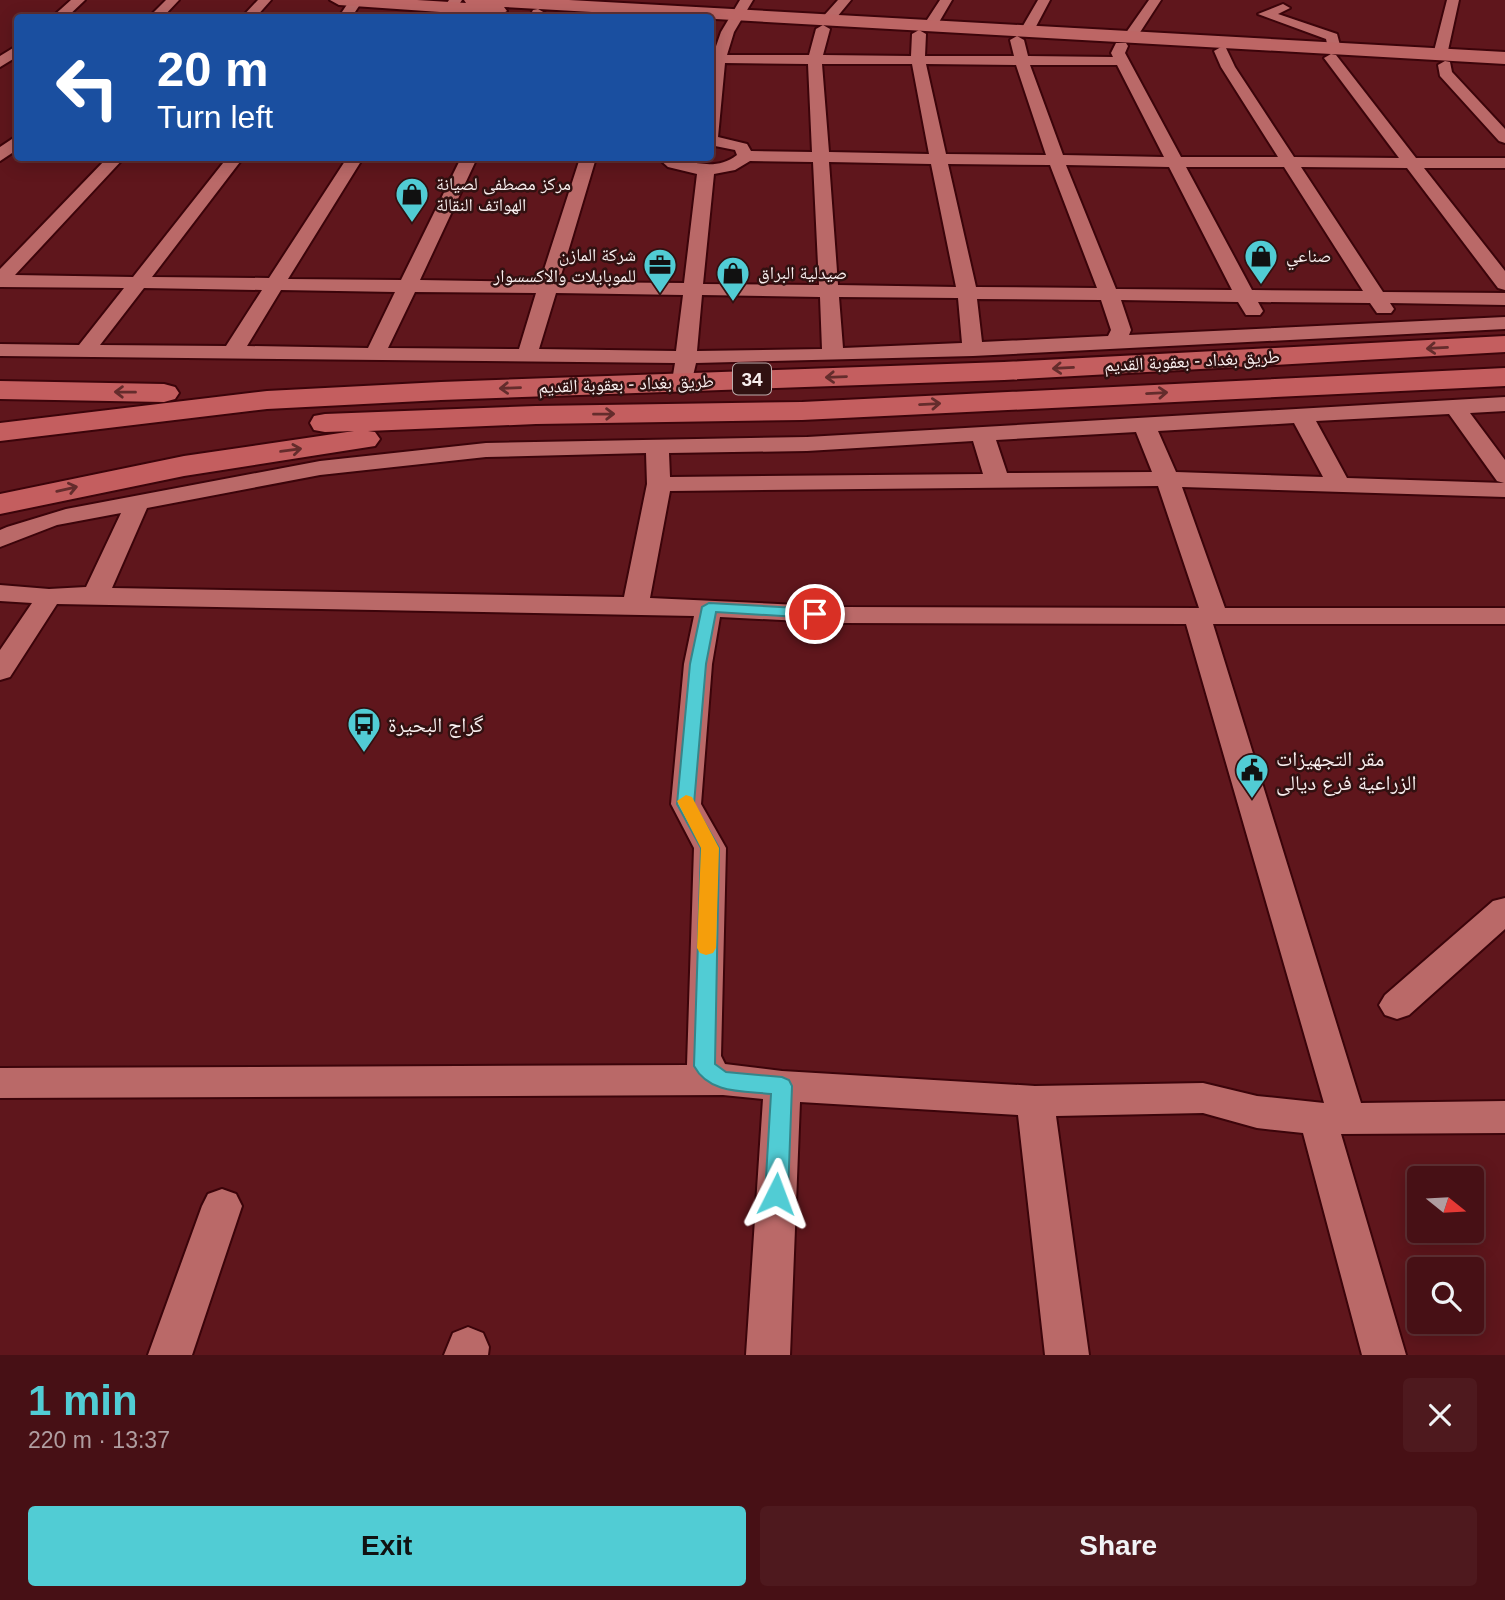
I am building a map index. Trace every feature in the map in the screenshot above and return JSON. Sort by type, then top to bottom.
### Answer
[{"type":"highway","name":"طريق بغداد - بعقوبة القديم","points":[[0,432],[267,400],[685,369],[1004,371],[1388,339],[1505,344]]},
{"type":"highway","points":[[1388,339],[1405,381]]},
{"type":"highway","name":"طريق بغداد - بعقوبة القديم","points":[[0,452],[141,436],[284,425],[536,415],[802,411],[1505,377]]},
{"type":"highway","points":[[0,390],[209,394],[267,400]]},
{"type":"highway","points":[[0,504],[184,466],[536,415]]},
{"type":"street","points":[[62,14],[79,0]]},
{"type":"street","points":[[158,14],[173,0]]},
{"type":"street","points":[[251,14],[265,0]]},
{"type":"street","points":[[350,0],[449,8],[542,9],[642,5],[689,14]]},
{"type":"street","points":[[473,0],[582,14]]},
{"type":"street","points":[[747,0],[725,21],[714,59],[1022,62],[1124,48],[1332,53],[1442,60],[1505,68]]},
{"type":"street","points":[[833,355],[815,60],[825,25],[845,0]]},
{"type":"street","points":[[946,0],[924,30],[918,61],[967,292],[973,350]]},
{"type":"street","points":[[1044,0],[1022,35],[1022,62],[1056,160],[1109,294],[1121,330],[1117,340]]},
{"type":"street","points":[[1124,48],[1155,0]]},
{"type":"street","points":[[1453,0],[1442,60],[1445,73],[1505,138]]},
{"type":"street","points":[[1260,2],[1289,7],[1265,14],[1332,37],[1332,53],[1410,163],[1505,284]]},
{"type":"street","points":[[725,21],[1022,35],[1124,48],[1332,53]]},
{"type":"street","points":[[1124,48],[1174,162],[1264,333]]},
{"type":"street","points":[[1221,51],[1228,67],[1376,297],[1388,339]]},
{"type":"street","points":[[0,63],[12,52]]},
{"type":"street","points":[[1442,60],[1505,58]]},
{"type":"street","points":[[714,140],[741,147],[746,156]]},
{"type":"street","points":[[672,161],[685,167],[706,169],[728,166],[746,156],[823,159],[1505,163]]},
{"type":"street","points":[[0,281],[113,161]]},
{"type":"street","points":[[85,351],[233,161]]},
{"type":"street","points":[[232,353],[353,161]]},
{"type":"street","points":[[375,354],[467,161]]},
{"type":"street","points":[[527,355],[587,161]]},
{"type":"street","points":[[685,369],[706,169]]},
{"type":"street","points":[[0,281],[1505,299]]},
{"type":"street","points":[[0,350],[527,355],[685,369],[833,355],[1104,344],[1117,340],[1264,333],[1388,339],[1505,323]]},
{"type":"street","points":[[1197,391],[1217,420]]},
{"type":"street","points":[[0,540],[29,527],[80,513],[320,468],[486,450],[817,443],[1505,404]]},
{"type":"street","points":[[1455,407],[1505,476]]},
{"type":"street","points":[[802,411],[831,482]]},
{"type":"street","points":[[1301,415],[1339,484]]},
{"type":"street","points":[[1144,424],[1167,479],[1206,616],[1333,1118],[1384,1355]]},
{"type":"street","points":[[982,432],[997,481]]},
{"type":"street","points":[[635,605],[659,484],[657,446]]},
{"type":"street","points":[[659,484],[1167,479],[1505,490]]},
{"type":"street","points":[[96,595],[132,519],[136,503]]},
{"type":"street","points":[[0,593],[49,597],[96,595],[635,605],[841,615],[1505,616]]},
{"type":"street","points":[[0,671],[49,597]]},
{"type":"street","points":[[709,607],[698,664],[686,804],[710,848],[703,1056],[705,1066],[712,1075],[723,1080]]},
{"type":"street","points":[[1397,1005],[1505,910]]},
{"type":"street","points":[[0,1083],[723,1080],[1035,1101],[1203,1098],[1257,1112],[1333,1118],[1505,1117]]},
{"type":"street","points":[[768,1355],[782,1086]]},
{"type":"street","points":[[1035,1101],[1067,1355]]},
{"type":"street","points":[[170,1355],[222,1206]]},
{"type":"slow traffic","points":[[686,801],[710,848],[706,948]]},
{"type":"place","name":"مركز مصطفى لصيانة الهواتف النقالة","points":[[412,224]]},
{"type":"place","name":"صناعي","points":[[1261,286]]},
{"type":"place","name":"شركة المازن للموبايلات والاكسسوار","points":[[660,295]]},
{"type":"place","name":"صيدلية البراق","points":[[733,303]]},
{"type":"place","name":"گراج البحيرة","points":[[364,754]]},
{"type":"place","name":"مقر التجهيزات الزراعية فرع ديالى","points":[[1252,800]]},
{"type":"route","points":[[776,1194],[782,1086],[723,1080],[712,1075],[705,1066],[703,1056],[710,848],[686,804],[698,664],[709,607],[815,614]]}]
